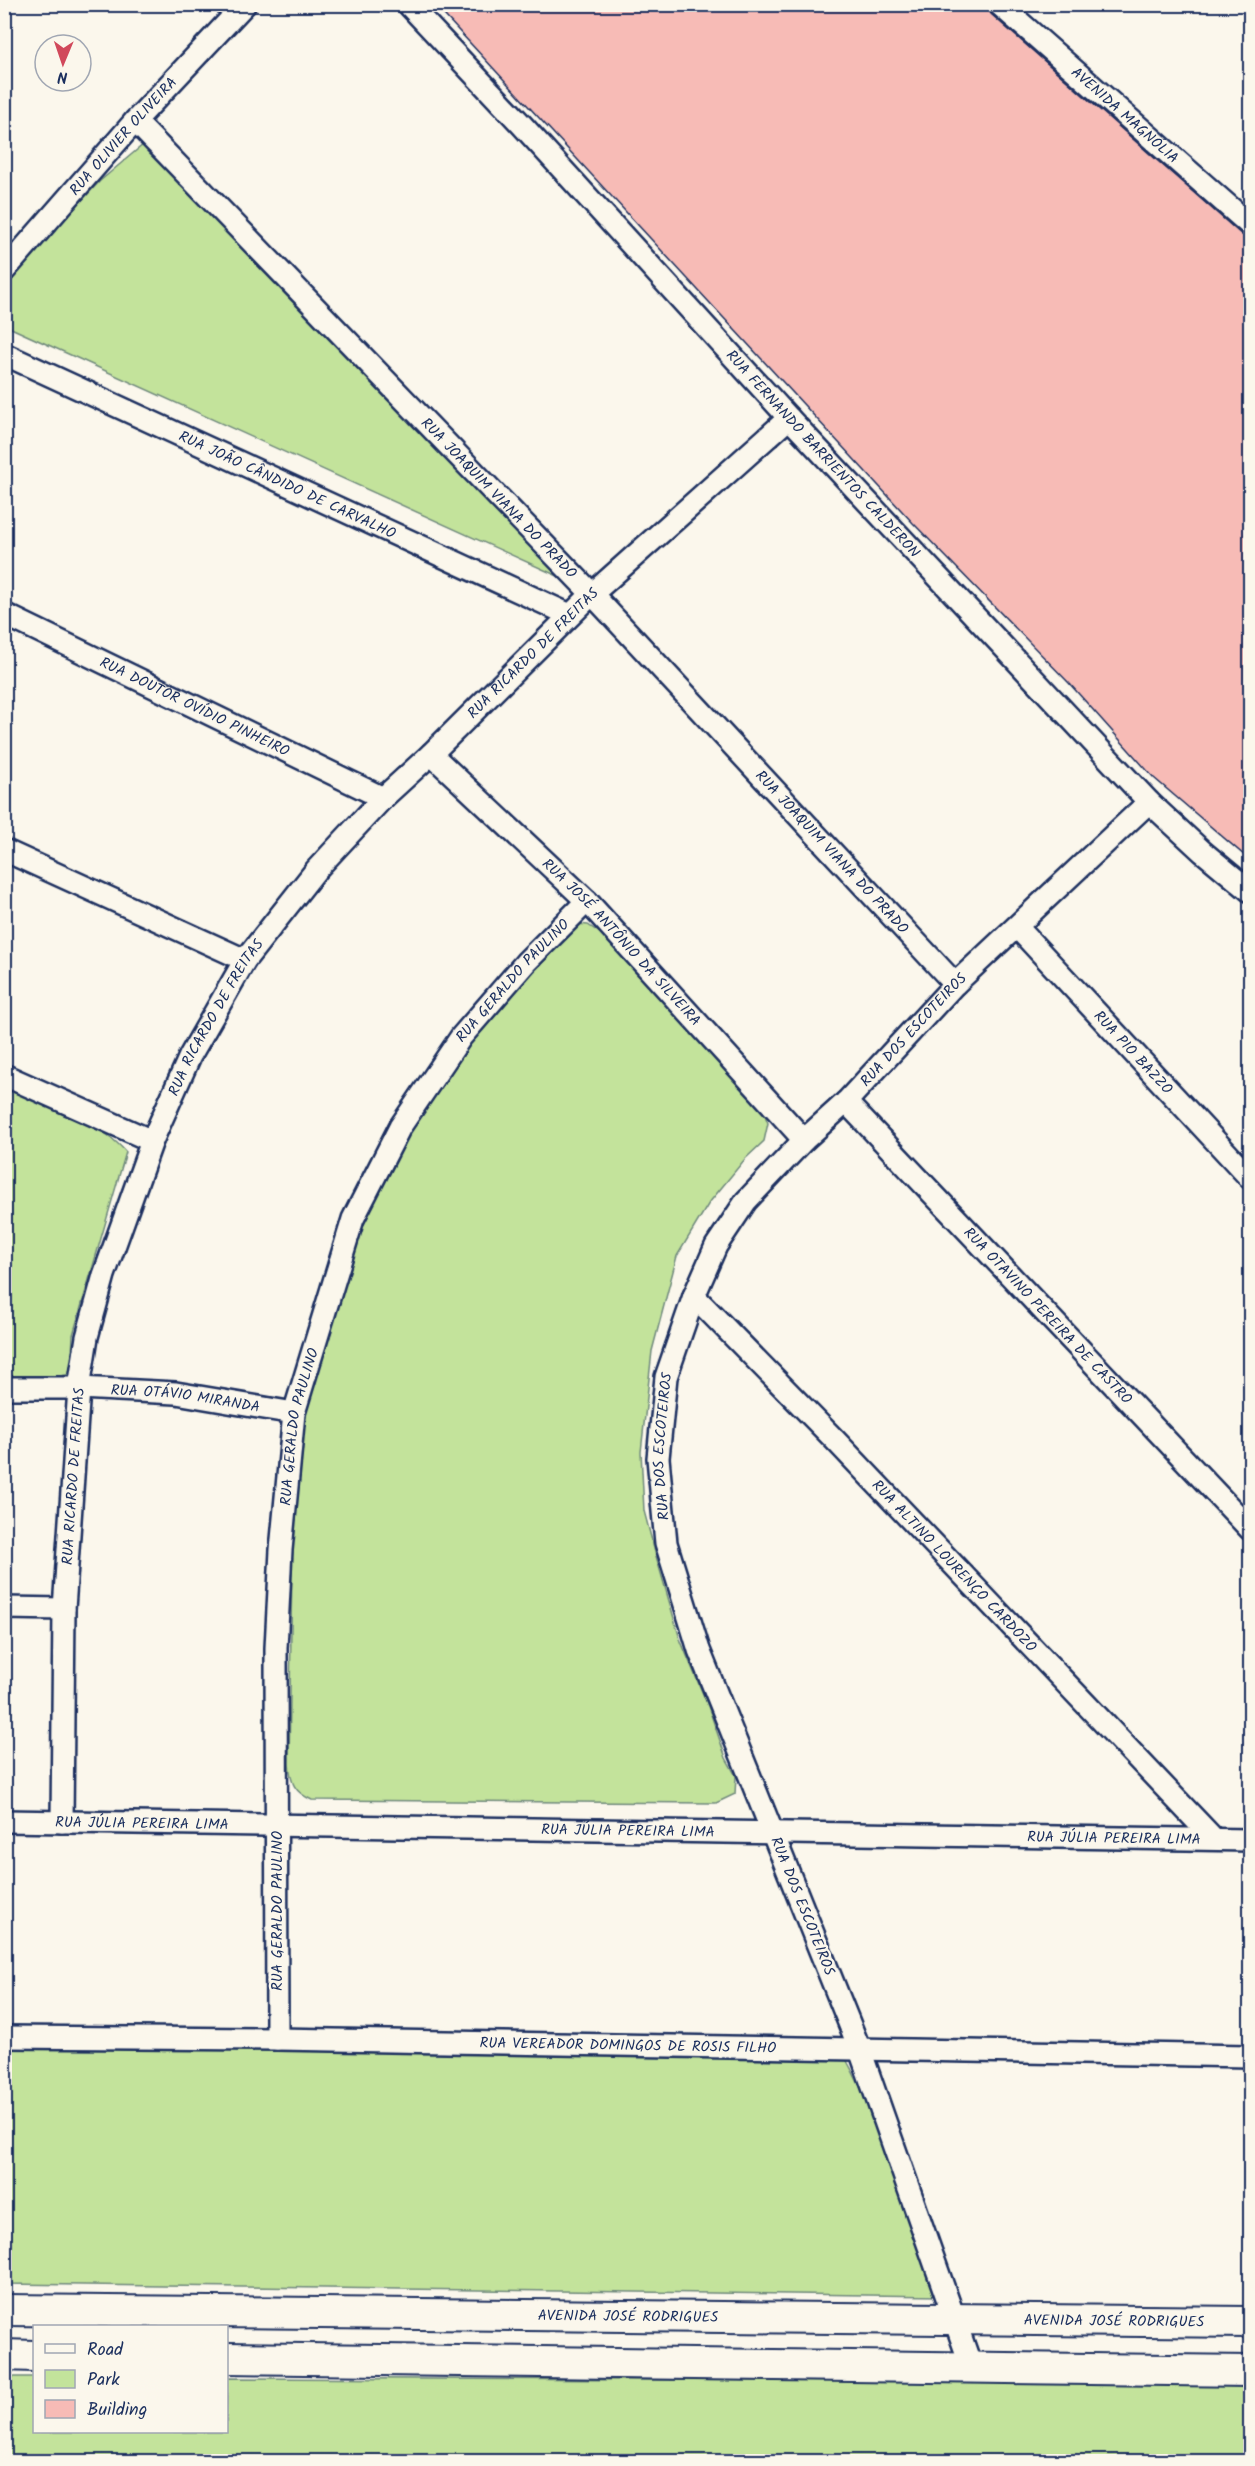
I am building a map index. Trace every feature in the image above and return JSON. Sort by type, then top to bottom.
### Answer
[{"type":"street","name":"RUA OLIVIER OLIVEIRA","points":[[4,271],[135,121],[245,4]]},
{"type":"street","name":"RUA FERNANDO BARRIENTOS CALDERON","points":[[408,4],[789,418],[1149,802],[1203,852],[1251,891]]},
{"type":"street","name":"AVENIDA MAGNÓLIA","points":[[999,4],[1251,225]]},
{"type":"street","name":"RUA JOAQUIM VIANA DO PRADO","points":[[135,121],[592,594],[955,984]]},
{"type":"street","name":"RUA JOÃO CÂNDIDO DE CARVALHO","points":[[4,354],[570,615]]},
{"type":"street","name":"RUA RICARDO DE FREITAS","points":[[62,1822],[64,1609],[79,1388],[87,1338],[104,1275],[152,1141],[190,1056],[245,960],[316,870],[383,798],[431,754],[592,594],[789,418]]},
{"type":"street","name":"RUA DOUTOR OVÍDIO PINHEIRO","points":[[4,614],[383,798]]},
{"type":"street","name":"RUA JOSÉ ANTÔNIO DA SILVEIRA","points":[[431,754],[587,901],[804,1140]]},
{"type":"street","name":"RUA DOS ESCOTEIROS","points":[[971,2366],[952,2318],[860,2050],[699,1650],[666,1543],[658,1458],[666,1377],[694,1296],[716,1246],[746,1201],[804,1140],[846,1102],[955,984],[1149,802]]},
{"type":"street","points":[[4,850],[245,960]]},
{"type":"street","name":"RUA GERALDO PAULINO","points":[[277,2039],[276,1648],[281,1550],[294,1413],[353,1219],[400,1127],[461,1037],[526,962],[587,901]]},
{"type":"street","name":"RUA PIO BAZZO","points":[[1017,927],[1251,1178]]},
{"type":"street","points":[[4,1075],[152,1141]]},
{"type":"street","name":"RUA OTAVINO PEREIRA DE CASTRO","points":[[846,1102],[1251,1529]]},
{"type":"street","name":"RUA ALTINO LOURENÇO CARDOZO","points":[[694,1296],[836,1440],[1213,1838]]},
{"type":"street","name":"RUA OTÁVIO MIRANDA","points":[[4,1388],[79,1388],[176,1393],[294,1413]]},
{"type":"street","points":[[4,1608],[64,1609]]},
{"type":"street","name":"RUA JÚLIA PEREIRA LIMA","points":[[4,1821],[1251,1840]]},
{"type":"street","name":"RUA VEREADOR DOMINGOS DE ROSIS FILHO","points":[[4,2037],[277,2039],[1251,2056]]},
{"type":"street","name":"AVENIDA JOSÉ RODRIGUES","points":[[4,2310],[1251,2322]]},
{"type":"street","points":[[4,2355],[33,2356]]},
{"type":"street","points":[[228,2358],[1251,2371]]},
{"type":"green space","points":[[144,144],[560,577],[11,328],[5,322],[7,281],[100,181]]},
{"type":"green space","points":[[577,924],[588,925],[603,935],[760,1103],[768,1123],[764,1141],[745,1159],[709,1203],[677,1256],[652,1351],[641,1452],[644,1511],[656,1556],[680,1639],[708,1706],[726,1758],[736,1776],[735,1794],[716,1803],[312,1800],[301,1794],[294,1786],[289,1764],[293,1497],[303,1412],[357,1219],[461,1038]]},
{"type":"green space","points":[[5,1081],[86,1120],[126,1152],[73,1335],[71,1374],[32,1381],[5,1381]]},
{"type":"green space","points":[[5,2031],[840,2048],[883,2138],[941,2296],[5,2284]]},
{"type":"green space","points":[[4,2377],[33,2377],[33,2433],[228,2433],[228,2378],[1250,2383],[1250,2461],[5,2461]]},
{"type":"building","points":[[434,4],[987,4],[991,14],[1242,235],[1251,237],[1251,861],[1154,778],[1069,683],[913,523]]}]
